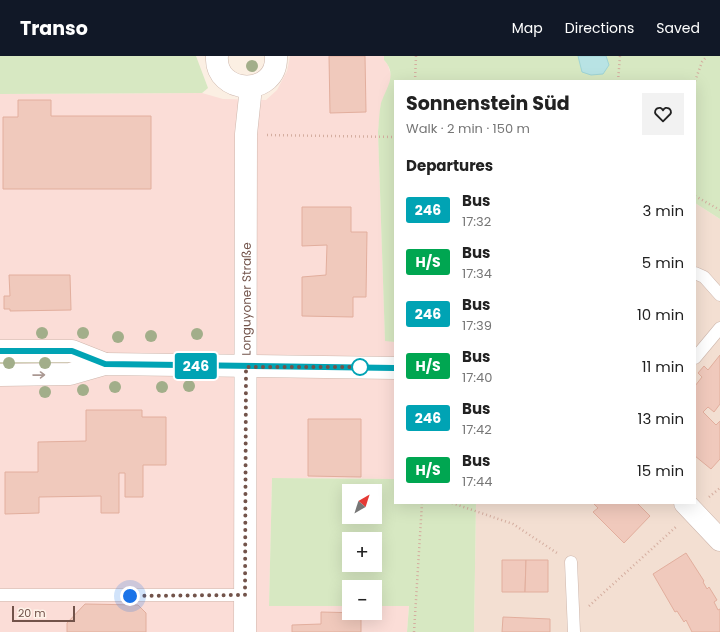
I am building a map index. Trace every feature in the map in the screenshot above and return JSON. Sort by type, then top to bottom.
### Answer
[{"type":"street","points":[[217,56],[220,71],[227,80],[238,86],[251,87],[263,83],[272,74],[276,62],[276,56]]},
{"type":"street","name":"Longuyoner Straße","points":[[245,632],[246,134],[251,87]]},
{"type":"street","points":[[0,351],[72,351],[105,364]]},
{"type":"street","points":[[0,375],[70,374],[105,364],[394,368]]},
{"type":"street","points":[[689,507],[720,540]]},
{"type":"lane","points":[[696,274],[704,278],[720,295]]},
{"type":"lane","points":[[696,357],[720,328]]},
{"type":"lane","points":[[571,562],[574,626]]},
{"type":"lane","points":[[0,595],[245,595]]},
{"type":"path","points":[[415,80],[416,56]]},
{"type":"path","points":[[618,80],[620,56]]},
{"type":"path","points":[[695,80],[702,62],[707,56]]},
{"type":"path","points":[[246,134],[394,137]]},
{"type":"path","points":[[696,197],[720,210]]},
{"type":"path","points":[[414,632],[422,504]]},
{"type":"path","points":[[455,504],[512,524],[571,562]]},
{"type":"path","points":[[574,626],[689,507]]},
{"type":"shaded area","points":[[290,56],[384,56],[384,60],[388,65],[392,79],[381,104],[378,132],[385,340],[394,342],[394,479],[272,478],[269,606],[342,606],[342,620],[382,620],[382,606],[409,605],[407,632],[0,632],[0,94],[202,93],[223,99],[266,100],[277,90],[287,71]]},
{"type":"shaded area","points":[[696,204],[720,219],[720,632],[474,632],[476,504],[696,504]]},
{"type":"green space","points":[[0,56],[196,56],[208,88],[202,93],[0,94]]},
{"type":"green space","points":[[384,56],[720,56],[720,219],[696,204],[696,80],[394,80],[394,342],[385,341],[378,132],[381,103],[391,76],[388,66],[384,60]]},
{"type":"green space","points":[[0,362],[69,362],[69,366],[0,366]]},
{"type":"green space","points":[[272,478],[394,479],[394,504],[476,504],[474,632],[407,632],[409,606],[382,606],[382,580],[342,580],[342,606],[269,606]]},
{"type":"water","points":[[578,56],[606,56],[609,65],[603,74],[591,75],[582,72]]},
{"type":"building","points":[[329,56],[365,56],[366,112],[330,113]]},
{"type":"building","points":[[18,100],[51,100],[51,116],[151,116],[151,189],[3,189],[3,117],[18,117]]},
{"type":"building","points":[[302,207],[351,207],[351,232],[367,232],[366,297],[353,297],[353,317],[302,316],[302,277],[326,275],[327,245],[302,246]]},
{"type":"building","points":[[9,275],[70,275],[71,310],[10,311],[10,309],[4,309],[4,296],[10,296]]},
{"type":"building","points":[[720,355],[720,404],[714,412],[708,407],[703,412],[716,425],[720,421],[720,459],[711,469],[696,457],[696,385],[702,377],[698,373],[704,366],[708,370]]},
{"type":"building","points":[[86,410],[142,410],[142,417],[166,417],[166,465],[143,465],[143,497],[125,497],[125,473],[119,473],[119,513],[101,513],[101,496],[39,497],[39,513],[5,514],[5,472],[38,472],[38,442],[86,441]]},
{"type":"building","points":[[308,419],[361,419],[361,477],[308,476]]},
{"type":"building","points":[[594,504],[638,504],[650,516],[624,543],[593,512],[598,508]]},
{"type":"building","points":[[686,553],[704,581],[703,582],[707,589],[709,587],[717,600],[714,602],[718,610],[720,609],[720,632],[692,632],[686,620],[684,622],[677,611],[675,612],[653,574]]},
{"type":"building","points":[[502,560],[526,560],[525,592],[502,592]]},
{"type":"building","points":[[526,560],[548,560],[548,592],[525,592]]},
{"type":"building","points":[[85,604],[138,605],[146,613],[146,632],[67,632],[67,623]]},
{"type":"building","points":[[321,612],[342,613],[342,620],[361,620],[361,632],[292,632],[292,625],[321,624]]},
{"type":"building","points":[[503,617],[550,619],[550,632],[502,632]]},
{"type":"bus line","name":"246","points":[[0,351],[72,351],[105,364],[394,368]]},
{"type":"route","points":[[130,596],[245,595],[246,367],[360,367]]}]
